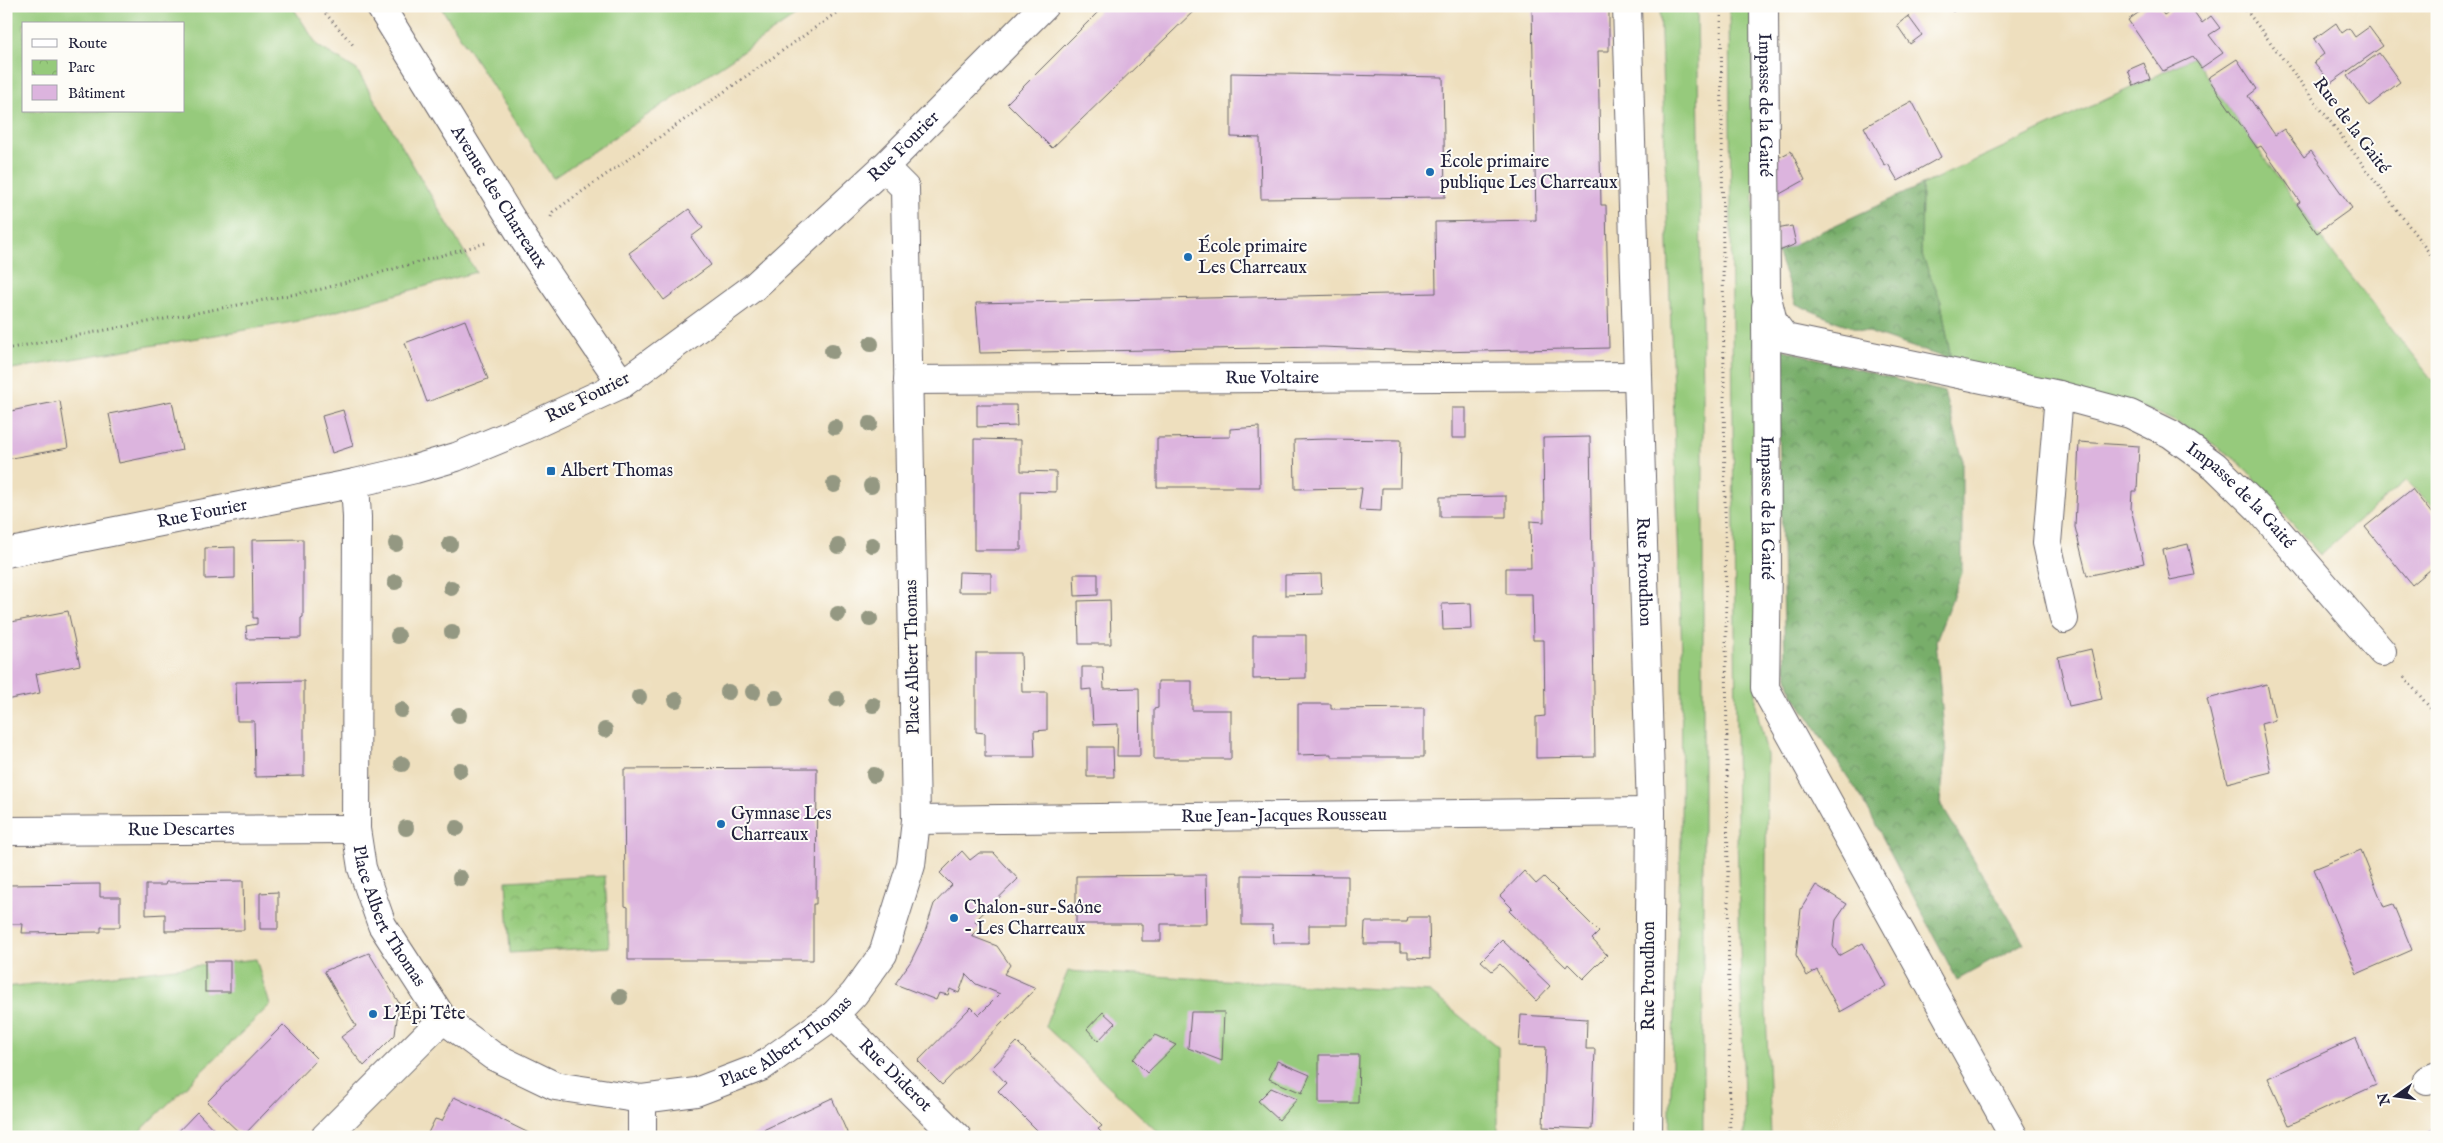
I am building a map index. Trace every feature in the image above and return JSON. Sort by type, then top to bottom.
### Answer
[{"type":"street","name":"Avenue des Charreaux","points":[[380,6],[525,241],[622,384]]},
{"type":"street","name":"Rue Fourier","points":[[6,553],[355,483],[456,457],[529,427],[622,384],[754,287],[884,167],[1044,6]]},
{"type":"street","name":"Rue Proudhon","points":[[1627,6],[1636,376],[1650,812],[1648,1137]]},
{"type":"street","name":"Impasse de la Gaité","points":[[1764,6],[1767,567],[1765,688],[2014,1137]]},
{"type":"street","name":"Place Albert Thomas","points":[[355,483],[357,517],[356,829],[362,868],[382,925],[443,1019],[492,1056],[555,1086],[642,1099],[696,1092],[761,1067],[834,1015],[854,994],[883,954],[911,866],[916,820],[906,188],[884,167]]},
{"type":"street","name":"Impasse de la Gaité","points":[[1766,293],[1773,322],[1785,338],[2059,395],[2130,414],[2171,434],[2215,466],[2259,509],[2382,652]]},
{"type":"street","name":"Rue Voltaire","points":[[908,380],[1636,376]]},
{"type":"street","points":[[2059,395],[2048,543],[2064,619]]},
{"type":"street","name":"Rue Jean-Jacques Rousseau","points":[[916,820],[1650,812]]},
{"type":"street","name":"Rue Descartes","points":[[6,831],[356,829]]},
{"type":"street","name":"Rue Diderot","points":[[834,1015],[957,1137]]},
{"type":"street","points":[[325,1137],[443,1019]]},
{"type":"street","points":[[642,1099],[642,1137]]},
{"type":"path","points":[[319,6],[354,46]]},
{"type":"path","points":[[551,219],[553,212],[846,6]]},
{"type":"path","points":[[1721,6],[1730,1137]]},
{"type":"path","name":"Rue de la Gaité","points":[[2243,6],[2437,263]]},
{"type":"path","points":[[6,349],[322,289],[487,243]]},
{"type":"path","points":[[2382,652],[2437,716]]},
{"type":"green space","points":[[6,6],[292,6],[318,46],[357,70],[476,272],[305,320],[6,370]]},
{"type":"green space","points":[[440,6],[811,6],[553,178]]},
{"type":"green space","points":[[1660,6],[1697,6],[1703,392],[1703,1137],[1669,1137],[1681,841],[1682,655]]},
{"type":"green space","points":[[1729,6],[1753,6],[1756,706],[1767,755],[1765,985],[1771,1137],[1745,1137],[1737,835]]},
{"type":"green space","points":[[2193,57],[2317,233],[2437,386],[2437,511],[2406,480],[2320,555],[2238,461],[2191,429],[2152,411],[1951,360],[1941,302],[1921,253],[1922,185],[2150,79]]},
{"type":"green space","points":[[1922,185],[1921,253],[1941,302],[1951,360],[1835,321],[1796,304],[1777,252]]},
{"type":"green space","points":[[1777,348],[1944,392],[1962,456],[1962,573],[1936,641],[1946,753],[1940,803],[2024,943],[1957,980],[1863,800],[1792,693],[1785,665]]},
{"type":"green space","points":[[605,876],[609,947],[510,953],[506,881]]},
{"type":"green space","points":[[256,959],[270,1005],[134,1137],[6,1137],[6,987]]},
{"type":"green space","points":[[1068,971],[1430,992],[1498,1047],[1498,1137],[1163,1137],[1045,1026]]},
{"type":"building","points":[[1104,6],[1199,6],[1052,148],[1007,103]]},
{"type":"building","points":[[1532,6],[1609,6],[1609,51],[1598,51],[1601,205],[1606,205],[1609,348],[1438,352],[1323,347],[980,353],[976,303],[1436,293],[1435,222],[1536,220]]},
{"type":"building","points":[[1949,6],[1959,6],[1953,12]]},
{"type":"building","points":[[2148,6],[2159,8],[2164,15],[2177,6],[2190,6],[2202,23],[2211,16],[2220,28],[2209,35],[2223,53],[2201,68],[2193,57],[2163,71],[2128,20]]},
{"type":"building","points":[[1908,16],[1922,35],[1910,44],[1897,25]]},
{"type":"building","points":[[2336,23],[2342,33],[2349,28],[2355,37],[2369,27],[2383,46],[2331,83],[2314,62],[2324,54],[2314,39]]},
{"type":"building","points":[[2379,53],[2400,82],[2369,106],[2347,76]]},
{"type":"building","points":[[2237,59],[2257,89],[2248,96],[2275,135],[2284,129],[2304,157],[2311,151],[2352,208],[2317,233],[2297,204],[2300,202],[2261,146],[2257,148],[2208,78]]},
{"type":"building","points":[[2144,63],[2150,79],[2134,86],[2128,70]]},
{"type":"building","points":[[1231,73],[1443,77],[1445,197],[1261,199],[1260,138],[1231,137]]},
{"type":"building","points":[[1912,101],[1941,157],[1898,181],[1888,164],[1885,166],[1864,127]]},
{"type":"building","points":[[1791,151],[1805,180],[1778,195],[1778,158]]},
{"type":"building","points":[[689,209],[703,228],[691,237],[711,265],[664,300],[629,253]]},
{"type":"building","points":[[1792,226],[1796,244],[1777,252],[1777,229]]},
{"type":"building","points":[[465,320],[488,379],[427,402],[405,343]]},
{"type":"building","points":[[60,401],[68,448],[6,459],[6,412]]},
{"type":"building","points":[[172,401],[182,450],[119,463],[109,414]]},
{"type":"building","points":[[977,405],[1016,405],[1017,426],[977,427]]},
{"type":"building","points":[[1452,408],[1466,408],[1466,438],[1452,438]]},
{"type":"building","points":[[343,410],[353,446],[332,453],[322,416]]},
{"type":"building","points":[[1259,427],[1260,487],[1157,487],[1157,438],[1230,437],[1230,429]]},
{"type":"building","points":[[1590,437],[1595,757],[1536,758],[1536,717],[1545,716],[1544,640],[1533,640],[1532,594],[1506,594],[1506,568],[1531,568],[1530,521],[1544,522],[1543,438]]},
{"type":"building","points":[[974,439],[1021,440],[1021,471],[1056,472],[1056,492],[1021,491],[1021,550],[974,550]]},
{"type":"building","points":[[1294,440],[1401,440],[1400,488],[1382,488],[1381,511],[1359,510],[1362,488],[1295,489]]},
{"type":"building","points":[[2079,442],[2139,446],[2137,491],[2132,491],[2131,509],[2144,563],[2087,576],[2075,527]]},
{"type":"building","points":[[2412,489],[2437,520],[2437,564],[2412,585],[2365,527]]},
{"type":"building","points":[[1506,496],[1506,517],[1440,517],[1440,497]]},
{"type":"building","points":[[303,539],[303,617],[301,618],[301,638],[247,639],[246,626],[257,624],[257,618],[253,618],[252,540]]},
{"type":"building","points":[[2188,544],[2195,575],[2170,580],[2163,550]]},
{"type":"building","points":[[235,547],[235,578],[205,579],[205,548]]},
{"type":"building","points":[[959,572],[991,573],[991,592],[958,592]]},
{"type":"building","points":[[1074,574],[1098,574],[1098,595],[1075,596]]},
{"type":"building","points":[[1321,574],[1322,594],[1285,595],[1285,575]]},
{"type":"building","points":[[1110,600],[1111,644],[1079,644],[1078,601]]},
{"type":"building","points":[[1471,603],[1472,629],[1443,630],[1442,604]]},
{"type":"building","points":[[68,611],[80,665],[36,674],[40,693],[6,700],[6,623]]},
{"type":"building","points":[[1253,635],[1306,635],[1306,678],[1253,679]]},
{"type":"building","points":[[2091,649],[2102,699],[2069,706],[2058,657]]},
{"type":"building","points":[[976,653],[1021,653],[1022,692],[1047,692],[1047,730],[1034,731],[1035,757],[985,757],[985,733],[976,732]]},
{"type":"building","points":[[1082,667],[1103,667],[1104,689],[1139,688],[1140,756],[1117,756],[1118,724],[1093,725],[1091,689],[1082,690]]},
{"type":"building","points":[[304,681],[304,776],[255,777],[254,721],[237,721],[236,682]]},
{"type":"building","points":[[1158,681],[1192,681],[1192,710],[1231,710],[1231,759],[1154,759],[1154,709],[1158,708]]},
{"type":"building","points":[[2267,684],[2275,720],[2261,724],[2271,772],[2227,783],[2207,699]]},
{"type":"building","points":[[1298,704],[1331,704],[1331,709],[1424,708],[1424,757],[1331,757],[1331,754],[1298,755]]},
{"type":"building","points":[[1087,747],[1113,747],[1114,777],[1087,777]]},
{"type":"building","name":"Gymnase Les Charreaux","points":[[817,768],[816,904],[813,904],[813,960],[628,960],[628,907],[625,906],[624,769]]},
{"type":"building","points":[[2361,850],[2384,907],[2393,904],[2412,950],[2357,974],[2314,869]]},
{"type":"building","points":[[962,851],[970,860],[979,853],[994,853],[1018,879],[975,921],[980,927],[971,936],[997,946],[1010,965],[1004,974],[1036,988],[942,1085],[918,1061],[971,1007],[979,1015],[1000,994],[976,984],[966,974],[959,993],[950,989],[948,995],[939,993],[936,1000],[895,984],[911,961],[924,935],[934,904],[952,885],[940,873]]},
{"type":"building","points":[[1524,871],[1536,884],[1544,877],[1599,932],[1592,939],[1607,955],[1583,979],[1568,964],[1566,967],[1509,911],[1512,908],[1500,896]]},
{"type":"building","points":[[1206,875],[1207,924],[1161,924],[1161,941],[1142,941],[1142,924],[1076,924],[1076,876]]},
{"type":"building","points":[[1242,875],[1348,876],[1348,925],[1309,925],[1309,943],[1273,943],[1272,925],[1242,925]]},
{"type":"building","points":[[243,881],[244,930],[165,931],[165,914],[146,915],[146,885],[165,885],[166,882]]},
{"type":"building","points":[[100,884],[100,897],[120,897],[120,927],[101,927],[101,932],[22,933],[23,924],[6,924],[6,885]]},
{"type":"building","points":[[1816,885],[1847,904],[1836,920],[1833,946],[1839,956],[1863,943],[1886,986],[1840,1012],[1817,970],[1807,976],[1796,955],[1801,909]]},
{"type":"building","points":[[278,892],[278,929],[260,929],[260,893]]},
{"type":"building","points":[[1408,917],[1429,917],[1430,959],[1408,958],[1408,952],[1400,952],[1400,944],[1364,944],[1365,922],[1407,922]]},
{"type":"building","points":[[1502,940],[1550,986],[1536,1001],[1500,964],[1492,971],[1481,961]]},
{"type":"building","name":"L'Épi Tête","points":[[369,953],[399,1003],[395,1035],[364,1066],[341,1037],[356,1026],[324,971]]},
{"type":"building","points":[[205,961],[230,961],[230,992],[205,992]]},
{"type":"building","points":[[1103,1012],[1115,1023],[1098,1041],[1087,1029]]},
{"type":"building","points":[[1191,1012],[1224,1012],[1222,1061],[1188,1048]]},
{"type":"building","points":[[1521,1015],[1587,1019],[1586,1049],[1595,1049],[1592,1129],[1543,1127],[1546,1047],[1519,1046]]},
{"type":"building","points":[[283,1025],[317,1059],[243,1136],[207,1102]]},
{"type":"building","points":[[1155,1035],[1176,1045],[1147,1073],[1133,1059]]},
{"type":"building","points":[[2356,1038],[2376,1085],[2289,1125],[2268,1078]]},
{"type":"building","points":[[1017,1042],[1102,1126],[1098,1129],[1106,1137],[1044,1137],[998,1091],[1006,1083],[992,1068]]},
{"type":"building","points":[[1319,1055],[1359,1055],[1358,1103],[1319,1103]]},
{"type":"building","points":[[1277,1061],[1310,1075],[1302,1093],[1269,1079]]},
{"type":"building","points":[[1271,1088],[1297,1099],[1279,1120],[1258,1101]]},
{"type":"building","points":[[454,1097],[537,1137],[426,1137],[435,1119],[442,1121]]},
{"type":"building","points":[[832,1098],[849,1137],[748,1137],[802,1112]]},
{"type":"building","points":[[197,1112],[221,1137],[173,1137]]},
{"type":"building","points":[[2437,1127],[2437,1137],[2415,1137]]},
{"type":"place","name":"École primaire publique Les Charreaux","points":[[1430,172]]},
{"type":"place","name":"École primaire Les Charreaux","points":[[1188,257]]},
{"type":"place","name":"Albert Thomas","points":[[551,471]]},
{"type":"place","name":"Gymnase Les Charreaux","points":[[721,824]]},
{"type":"place","name":"Chalon-sur-Saône - Les Charreaux","points":[[954,918]]},
{"type":"place","name":"L'Épi Tête","points":[[373,1014]]}]
